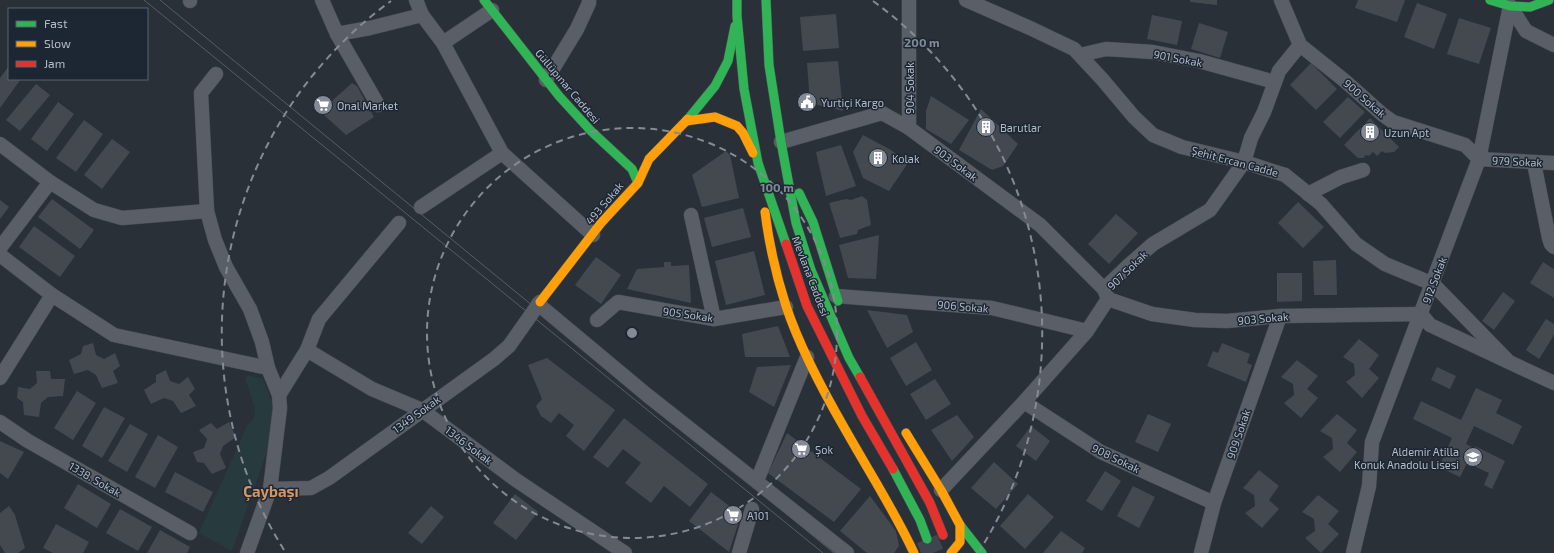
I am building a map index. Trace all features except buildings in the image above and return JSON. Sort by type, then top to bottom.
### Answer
[{"type":"main road","name":"Mevlana Caddesi","points":[[737,0],[737,16],[744,89],[758,164],[807,306],[862,416],[905,490],[920,520],[927,539]]},
{"type":"main road","name":"Mevlana Caddesi","points":[[766,0],[769,65],[781,142],[796,223],[811,270],[849,358],[930,503],[943,535]]},
{"type":"main road","points":[[1490,0],[1510,6],[1530,7],[1549,0]]},
{"type":"main road","name":"Güllüpınar Caddesi","points":[[488,5],[546,80],[591,131],[632,169],[638,183]]},
{"type":"main road","name":"493 Sokak","points":[[539,303],[601,223],[638,183],[649,159],[686,121],[715,86],[728,62],[737,16]]},
{"type":"main road","points":[[686,121],[716,117],[736,126],[743,133],[758,164],[770,249],[786,307],[807,357],[844,428],[902,527],[914,552]]},
{"type":"main road","points":[[785,163],[813,222],[836,296],[842,310]]},
{"type":"main road","points":[[899,423],[941,490],[960,525],[982,553]]},
{"type":"main road","points":[[951,553],[960,542],[960,525]]},
{"type":"street","points":[[322,0],[337,34],[378,105]]},
{"type":"street","points":[[416,0],[422,15],[443,43],[502,153],[593,235]]},
{"type":"street","points":[[546,80],[577,29],[589,0]]},
{"type":"street","name":"904 Sokak","points":[[909,0],[909,128]]},
{"type":"street","name":"Şehit Ercan Cadde","points":[[966,0],[1074,49],[1134,117],[1153,135],[1182,147],[1244,162],[1285,175],[1321,204],[1356,244],[1385,264],[1433,284],[1508,360]]},
{"type":"street","name":"900 Sokak","points":[[1281,0],[1300,45],[1345,81],[1382,114],[1393,122],[1465,145],[1479,159]]},
{"type":"street","points":[[443,43],[488,5]]},
{"type":"street","points":[[1510,6],[1526,31],[1554,45]]},
{"type":"street","name":"912 Sokak","points":[[1353,553],[1369,486],[1372,442],[1479,159],[1510,6]]},
{"type":"street","points":[[337,34],[370,28],[422,15]]},
{"type":"street","name":"907 Sokak","points":[[941,490],[1024,402],[1087,331],[1106,294],[1129,265],[1153,244],[1210,210],[1244,162],[1251,138],[1264,112],[1280,71],[1300,45]]},
{"type":"street","name":"901 Sokak","points":[[1080,55],[1106,49],[1153,52],[1199,60],[1275,82]]},
{"type":"street","points":[[216,74],[201,93],[207,211],[215,240],[226,267],[250,309],[262,342],[268,368],[279,396],[280,408],[270,489],[247,553]]},
{"type":"street","name":"903 Sokak","points":[[781,142],[882,113],[909,128],[1040,225],[1106,294],[1152,314],[1195,320],[1227,321],[1280,316],[1421,314]]},
{"type":"street","points":[[0,144],[50,182],[94,210],[122,218],[207,211]]},
{"type":"street","points":[[421,207],[502,153]]},
{"type":"street","name":"979 Sokak","points":[[1479,159],[1554,163]]},
{"type":"street","points":[[1534,163],[1549,238],[1554,247]]},
{"type":"street","points":[[1308,194],[1342,177],[1363,170]]},
{"type":"street","points":[[0,248],[50,182]]},
{"type":"street","points":[[691,215],[714,319]]},
{"type":"street","points":[[279,396],[307,350],[319,319],[399,223]]},
{"type":"street","points":[[0,255],[52,294],[114,335],[268,368]]},
{"type":"street","points":[[0,378],[52,294]]},
{"type":"street","name":"906 Sokak","points":[[836,296],[992,308],[1087,331]]},
{"type":"street","name":"905 Sokak","points":[[597,320],[618,302],[714,319],[786,307]]},
{"type":"street","points":[[539,303],[647,395],[847,553]]},
{"type":"street","name":"1349 Sokak","points":[[270,489],[311,488],[329,478],[509,346],[539,303]]},
{"type":"street","name":"Şehit Ercan Cadde","points":[[1421,314],[1430,325],[1508,360],[1554,383]]},
{"type":"street","name":"909 Sokak","points":[[1201,553],[1214,503],[1280,316]]},
{"type":"street","name":"1346 Sokak","points":[[307,350],[372,389],[422,410],[516,480],[625,553]]},
{"type":"street","points":[[759,476],[807,357]]},
{"type":"street","name":"908 Sokak","points":[[1024,402],[1101,452],[1214,503]]},
{"type":"street","name":"1338. Sokak","points":[[0,422],[28,441],[190,533]]},
{"type":"street","points":[[739,553],[752,509]]},
{"type":"green space","points":[[248,375],[263,379],[273,405],[268,449],[232,551],[199,533],[247,426],[254,418],[255,408],[245,378]]},
{"type":"tunnel","points":[[927,539],[933,553]]},
{"type":"tram line","points":[[144,0],[823,553]]},
{"type":"tram line","points":[[160,0],[834,553]]},
{"type":"traffic: fast","points":[[484,0],[559,96],[591,131],[632,169],[638,183]]},
{"type":"traffic: fast","points":[[737,0],[737,16],[744,89],[758,163],[786,244]]},
{"type":"traffic: fast","points":[[766,0],[769,65],[796,223],[811,270],[849,358],[860,377]]},
{"type":"traffic: fast","points":[[1490,0],[1510,6],[1530,7],[1549,0]]},
{"type":"traffic: fast","points":[[688,119],[715,86],[728,61],[735,26]]},
{"type":"traffic: fast","points":[[799,193],[813,222],[838,301]]},
{"type":"traffic: fast","points":[[893,469],[920,520],[927,539]]},
{"type":"traffic: fast","points":[[960,525],[982,553]]},
{"type":"traffic: slow","points":[[686,121],[715,117],[737,126],[743,133],[753,153]]},
{"type":"traffic: slow","points":[[540,302],[601,223],[638,183],[649,159],[688,119]]},
{"type":"traffic: slow","points":[[765,212],[779,283],[798,338],[828,400],[889,506],[914,553]]},
{"type":"traffic: slow","points":[[906,433],[941,490],[960,525],[960,542],[951,553]]},
{"type":"traffic: jam","points":[[786,244],[807,306],[862,416],[893,469]]},
{"type":"traffic: jam","points":[[860,377],[930,503],[943,535]]},
{"type":"place","name":"Yurtiçi Kargo","points":[[807,102]]},
{"type":"place","name":"Onal Market","points":[[323,105]]},
{"type":"place","name":"Barutlar","points":[[986,127]]},
{"type":"place","name":"Uzun Apt","points":[[1370,132]]},
{"type":"place","name":"Kolak","points":[[878,158]]},
{"type":"place","name":"Şok","points":[[801,449]]},
{"type":"place","name":"Aldemir Atilla Konuk Anadolu Lisesi","points":[[1473,457]]},
{"type":"place","name":"A101","points":[[733,515]]},
{"type":"district","name":"Çaybaşı","points":[[271,491]]}]
